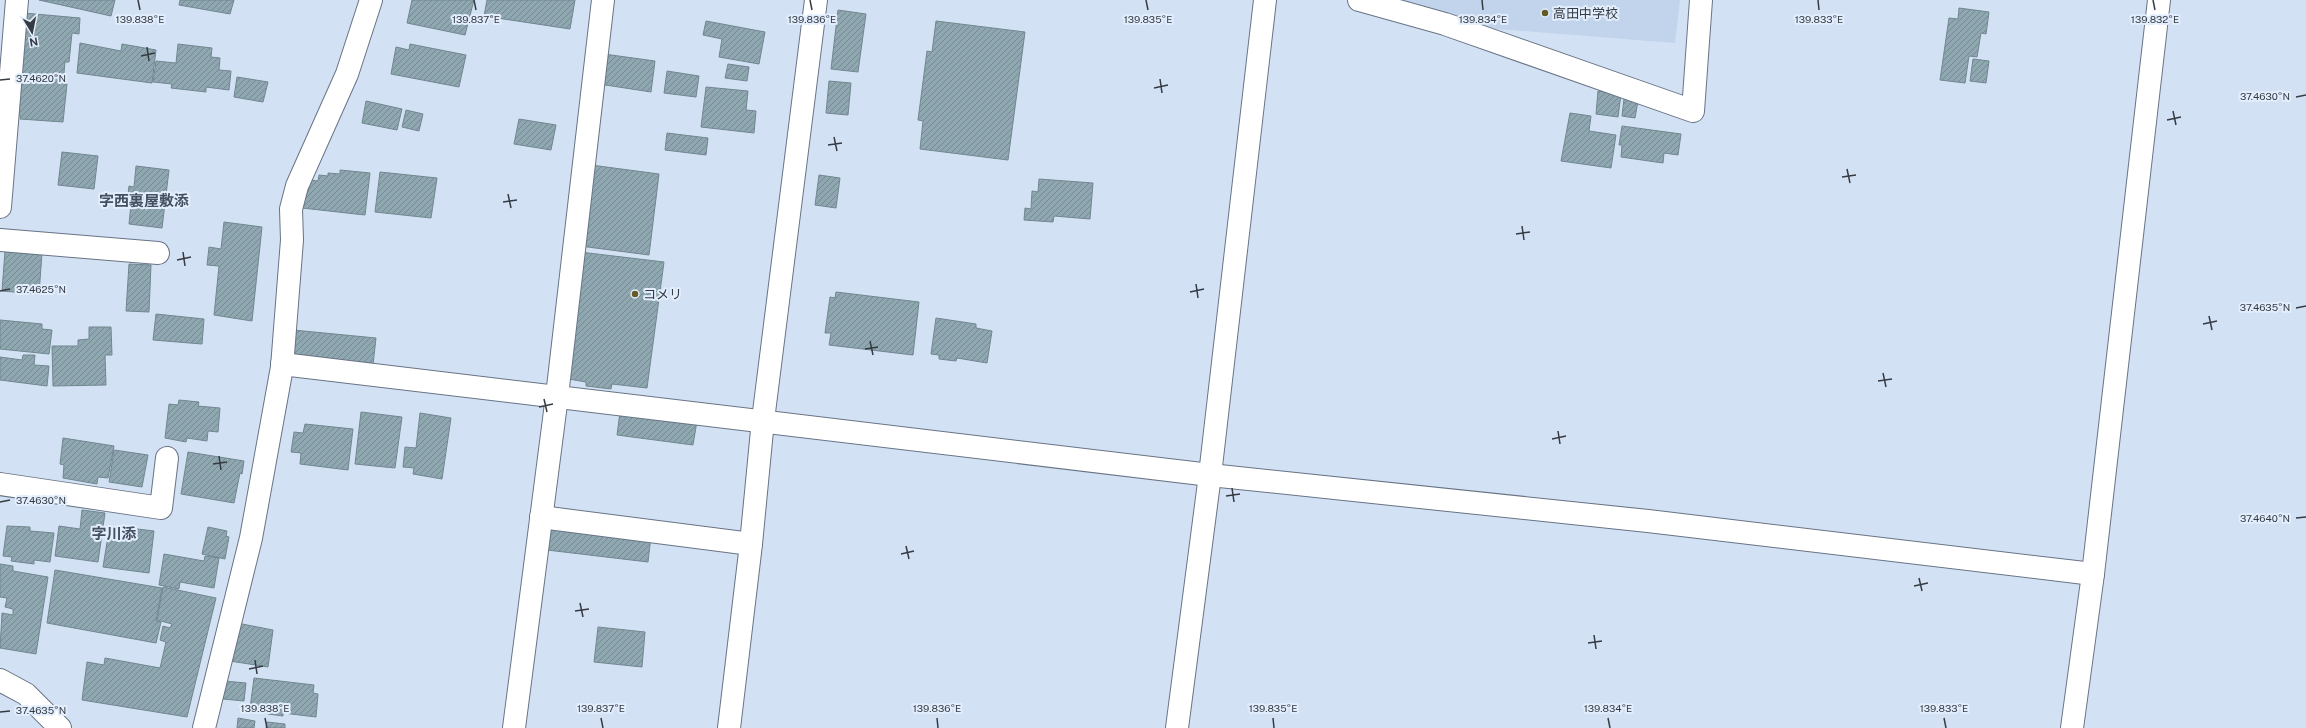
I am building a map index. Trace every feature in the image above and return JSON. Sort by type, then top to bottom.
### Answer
[{"type":"street","points":[[0,207],[17,0]]},
{"type":"street","points":[[204,728],[251,538],[282,364],[292,240],[291,209],[297,186],[347,74],[371,0]]},
{"type":"street","points":[[514,728],[557,396],[603,0]]},
{"type":"street","points":[[729,728],[751,544],[763,420],[816,0]]},
{"type":"street","points":[[1177,728],[1210,475],[1265,0]]},
{"type":"street","points":[[1359,0],[1445,24],[1693,111],[1701,0]]},
{"type":"street","points":[[2072,728],[2093,574],[2158,0]]},
{"type":"street","points":[[0,240],[158,254]]},
{"type":"street","points":[[282,364],[763,420],[1210,475],[1648,521],[2093,574]]},
{"type":"street","points":[[0,484],[161,508],[167,458]]},
{"type":"street","points":[[541,517],[751,544]]},
{"type":"street","points":[[0,680],[26,694],[60,728]]},
{"type":"shaded area","name":"高田中学校","points":[[1376,0],[1680,0],[1675,43],[1447,25]]},
{"type":"building","points":[[39,0],[115,0],[111,16]]},
{"type":"building","points":[[180,0],[234,0],[230,14],[179,5]]},
{"type":"building","points":[[412,0],[474,0],[465,35],[407,23]]},
{"type":"building","points":[[487,0],[575,0],[570,29],[484,16]]},
{"type":"building","points":[[1959,8],[1989,12],[1986,34],[1981,33],[1977,57],[1969,56],[1965,83],[1940,80],[1949,18],[1958,19]]},
{"type":"building","points":[[838,10],[866,14],[858,72],[831,69]]},
{"type":"building","points":[[24,13],[80,18],[79,34],[72,33],[69,62],[65,62],[63,84],[67,84],[63,122],[20,119],[21,116],[15,115]]},
{"type":"building","points":[[706,21],[765,32],[759,64],[719,57],[722,39],[703,35]]},
{"type":"building","points":[[936,21],[1025,32],[1008,160],[920,149],[923,121],[918,120],[927,51],[932,52]]},
{"type":"building","points":[[80,43],[121,51],[122,44],[156,50],[152,83],[77,73]]},
{"type":"building","points":[[178,44],[212,48],[211,57],[220,58],[219,70],[231,71],[229,90],[206,87],[206,92],[171,88],[172,84],[153,82],[156,61],[176,63]]},
{"type":"building","points":[[410,44],[466,55],[459,87],[391,74],[396,47],[409,50]]},
{"type":"building","points":[[604,54],[655,61],[651,92],[599,84]]},
{"type":"building","points":[[1973,59],[1989,61],[1986,83],[1970,81]]},
{"type":"building","points":[[728,64],[749,67],[747,81],[725,78]]},
{"type":"building","points":[[667,71],[699,76],[696,97],[664,93]]},
{"type":"building","points":[[237,77],[268,82],[263,102],[234,97]]},
{"type":"building","points":[[829,81],[851,83],[848,115],[826,113]]},
{"type":"building","points":[[706,87],[748,91],[746,110],[756,111],[754,133],[701,127]]},
{"type":"building","points":[[1598,91],[1621,94],[1618,117],[1596,114]]},
{"type":"building","points":[[1624,99],[1638,101],[1635,118],[1622,116]]},
{"type":"building","points":[[366,101],[402,109],[397,130],[362,123]]},
{"type":"building","points":[[406,110],[423,114],[419,131],[402,127]]},
{"type":"building","points":[[1570,113],[1591,116],[1589,131],[1616,135],[1611,168],[1561,161]]},
{"type":"building","points":[[519,119],[556,125],[551,150],[514,144]]},
{"type":"building","points":[[1622,126],[1681,134],[1678,155],[1664,153],[1663,163],[1621,157],[1622,145],[1619,145]]},
{"type":"building","points":[[667,133],[708,138],[706,155],[665,150]]},
{"type":"building","points":[[62,152],[98,156],[94,189],[58,185]]},
{"type":"building","points":[[591,165],[659,174],[649,255],[580,246]]},
{"type":"building","points":[[136,166],[169,170],[162,228],[129,224],[131,204],[127,203],[129,186],[134,187]]},
{"type":"building","points":[[340,170],[370,173],[365,215],[302,208],[304,191],[308,192],[309,180],[318,181],[319,175],[328,176],[328,173],[340,174]]},
{"type":"building","points":[[380,172],[437,178],[431,218],[375,212]]},
{"type":"building","points":[[819,175],[840,178],[836,208],[815,205]]},
{"type":"building","points":[[1039,179],[1093,183],[1090,219],[1054,216],[1053,222],[1024,220],[1025,208],[1031,209],[1032,191],[1038,192]]},
{"type":"building","points":[[224,222],[262,227],[252,321],[214,315],[219,266],[207,265],[209,247],[221,249]]},
{"type":"building","points":[[5,251],[42,253],[39,294],[2,291]]},
{"type":"building","points":[[580,252],[664,262],[647,388],[612,384],[611,389],[586,386],[586,382],[563,378]]},
{"type":"building","points":[[129,264],[151,265],[149,312],[126,311]]},
{"type":"building","points":[[836,292],[919,302],[913,355],[829,345],[831,333],[825,333],[830,297],[835,298]]},
{"type":"building","points":[[156,314],[204,319],[202,344],[153,340]]},
{"type":"building","points":[[936,318],[976,324],[976,328],[992,331],[987,363],[957,358],[956,361],[939,359],[939,355],[931,354]]},
{"type":"building","points":[[0,320],[42,324],[42,329],[52,330],[49,354],[0,349]]},
{"type":"building","points":[[89,327],[111,327],[112,355],[105,355],[106,385],[53,386],[52,346],[78,346],[78,340],[89,339]]},
{"type":"building","points":[[293,330],[376,338],[373,365],[290,356]]},
{"type":"building","points":[[23,355],[35,355],[34,365],[49,366],[47,386],[0,380],[0,357],[22,360]]},
{"type":"building","points":[[179,400],[199,402],[198,406],[220,408],[218,432],[208,431],[207,441],[187,438],[186,442],[165,438],[169,404],[178,405]]},
{"type":"building","points":[[361,412],[402,417],[395,468],[355,464]]},
{"type":"building","points":[[620,412],[697,421],[693,445],[617,435]]},
{"type":"building","points":[[420,413],[451,418],[442,479],[413,474],[414,468],[403,467],[405,447],[416,448]]},
{"type":"building","points":[[305,424],[353,429],[348,470],[300,464],[301,453],[291,452],[294,432],[303,433]]},
{"type":"building","points":[[63,438],[114,446],[108,478],[98,477],[97,484],[63,478],[64,465],[60,464]]},
{"type":"building","points":[[114,450],[148,455],[142,487],[109,482]]},
{"type":"building","points":[[188,452],[244,461],[234,503],[181,494]]},
{"type":"building","points":[[82,510],[105,513],[98,562],[55,556],[59,526],[80,529]]},
{"type":"building","points":[[551,523],[651,536],[648,562],[547,550]]},
{"type":"building","points":[[7,526],[30,527],[30,531],[54,533],[50,562],[34,560],[34,564],[11,561],[12,557],[3,556]]},
{"type":"building","points":[[121,527],[154,531],[149,573],[103,567],[109,530],[120,531]]},
{"type":"building","points":[[208,527],[227,531],[226,536],[229,537],[225,559],[202,554]]},
{"type":"building","points":[[164,554],[204,561],[205,556],[219,558],[214,588],[180,582],[179,589],[159,585]]},
{"type":"building","points":[[0,564],[13,566],[13,571],[48,577],[36,654],[0,648],[2,613],[13,615],[13,609],[5,607],[7,598],[0,597]]},
{"type":"building","points":[[55,570],[162,588],[156,621],[161,622],[156,643],[47,623]]},
{"type":"building","points":[[163,587],[216,598],[187,717],[82,700],[87,662],[104,665],[105,658],[160,668],[166,642],[160,640],[163,626],[170,628],[172,624],[157,620]]},
{"type":"building","points":[[237,623],[273,630],[268,667],[230,661]]},
{"type":"building","points":[[598,627],[645,632],[642,667],[594,662]]},
{"type":"building","points":[[254,678],[314,685],[313,693],[318,694],[316,717],[283,713],[283,716],[268,714],[269,711],[250,708]]},
{"type":"building","points":[[225,681],[246,683],[244,701],[223,699]]},
{"type":"building","points":[[238,718],[255,721],[254,728],[237,728]]},
{"type":"building","points":[[267,722],[285,724],[285,728],[266,728]]},
{"type":"place","name":"高田中学校","points":[[1545,13]]},
{"type":"place","name":"コメリ","points":[[635,294]]},
{"type":"district","name":"字西裏屋敷添","points":[[144,200]]},
{"type":"district","name":"字川添","points":[[114,533]]}]
